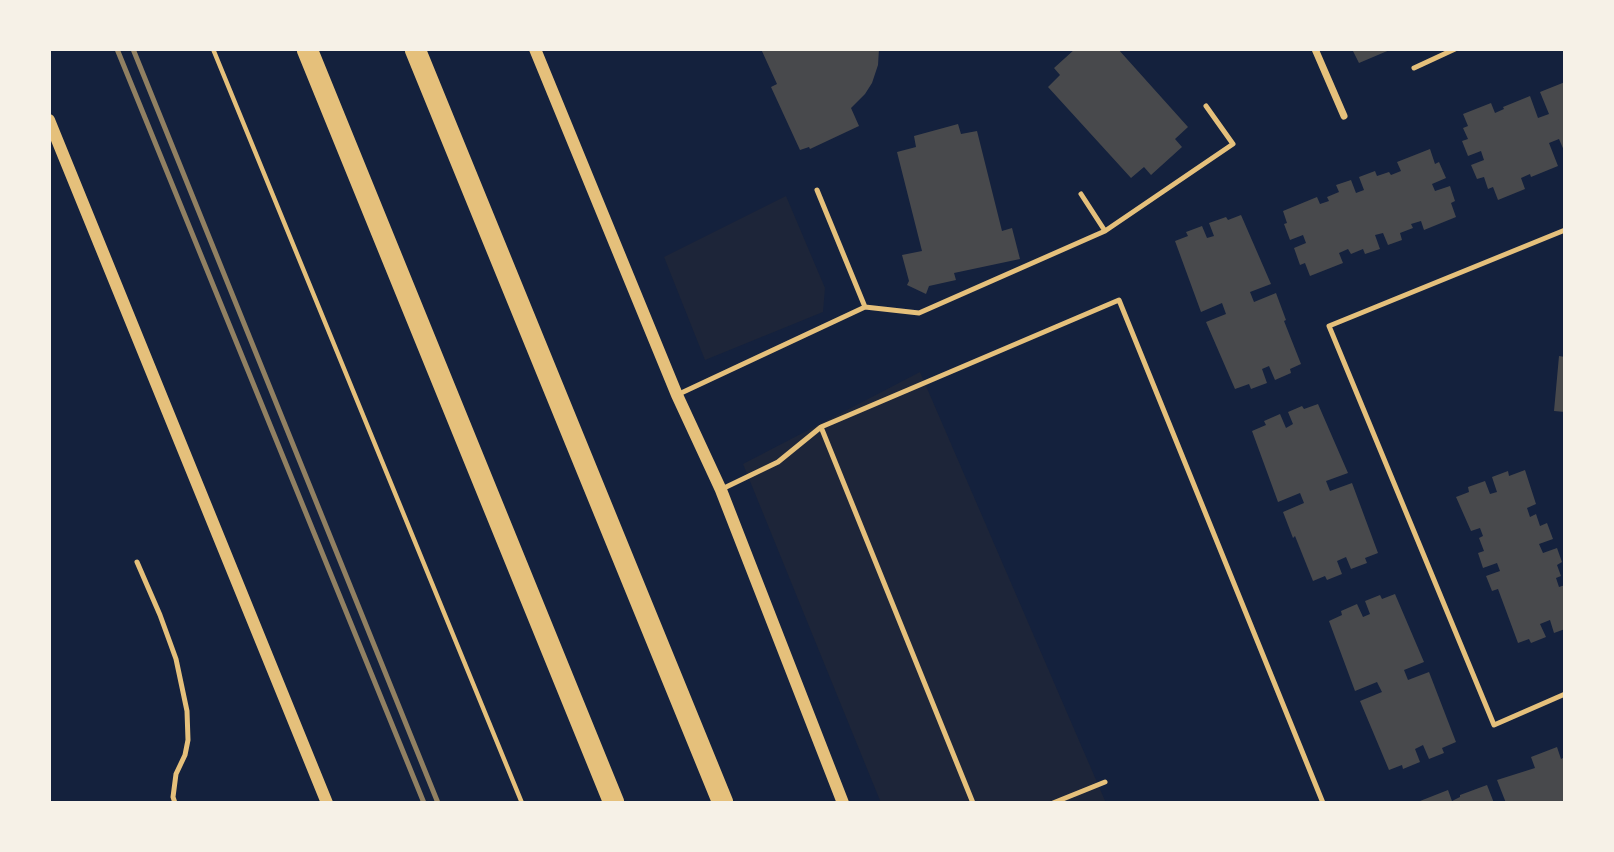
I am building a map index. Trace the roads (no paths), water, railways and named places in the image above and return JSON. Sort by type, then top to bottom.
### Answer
[{"type":"highway","points":[[307,49],[614,803]]},
{"type":"highway","points":[[415,49],[723,803]]},
{"type":"street","points":[[535,49],[677,395],[721,490],[843,803]]},
{"type":"street","points":[[1315,49],[1344,116]]},
{"type":"street","points":[[49,120],[327,803]]},
{"type":"lane","points":[[1413,68],[1455,49]]},
{"type":"lane","points":[[677,395],[865,307],[919,313],[1105,231],[1233,144],[1206,106]]},
{"type":"lane","points":[[817,190],[865,307]]},
{"type":"lane","points":[[1081,194],[1105,231]]},
{"type":"lane","points":[[1565,230],[1329,326],[1494,726],[1565,694]]},
{"type":"lane","points":[[721,490],[778,462],[821,427],[1119,300],[1323,803]]},
{"type":"lane","points":[[821,427],[973,803]]},
{"type":"lane","points":[[137,562],[176,659],[187,711],[188,740],[185,755],[176,774],[174,803]]},
{"type":"lane","points":[[1053,803],[1105,782]]},
{"type":"railway","points":[[117,49],[424,803]]},
{"type":"railway","points":[[133,49],[438,803]]}]
